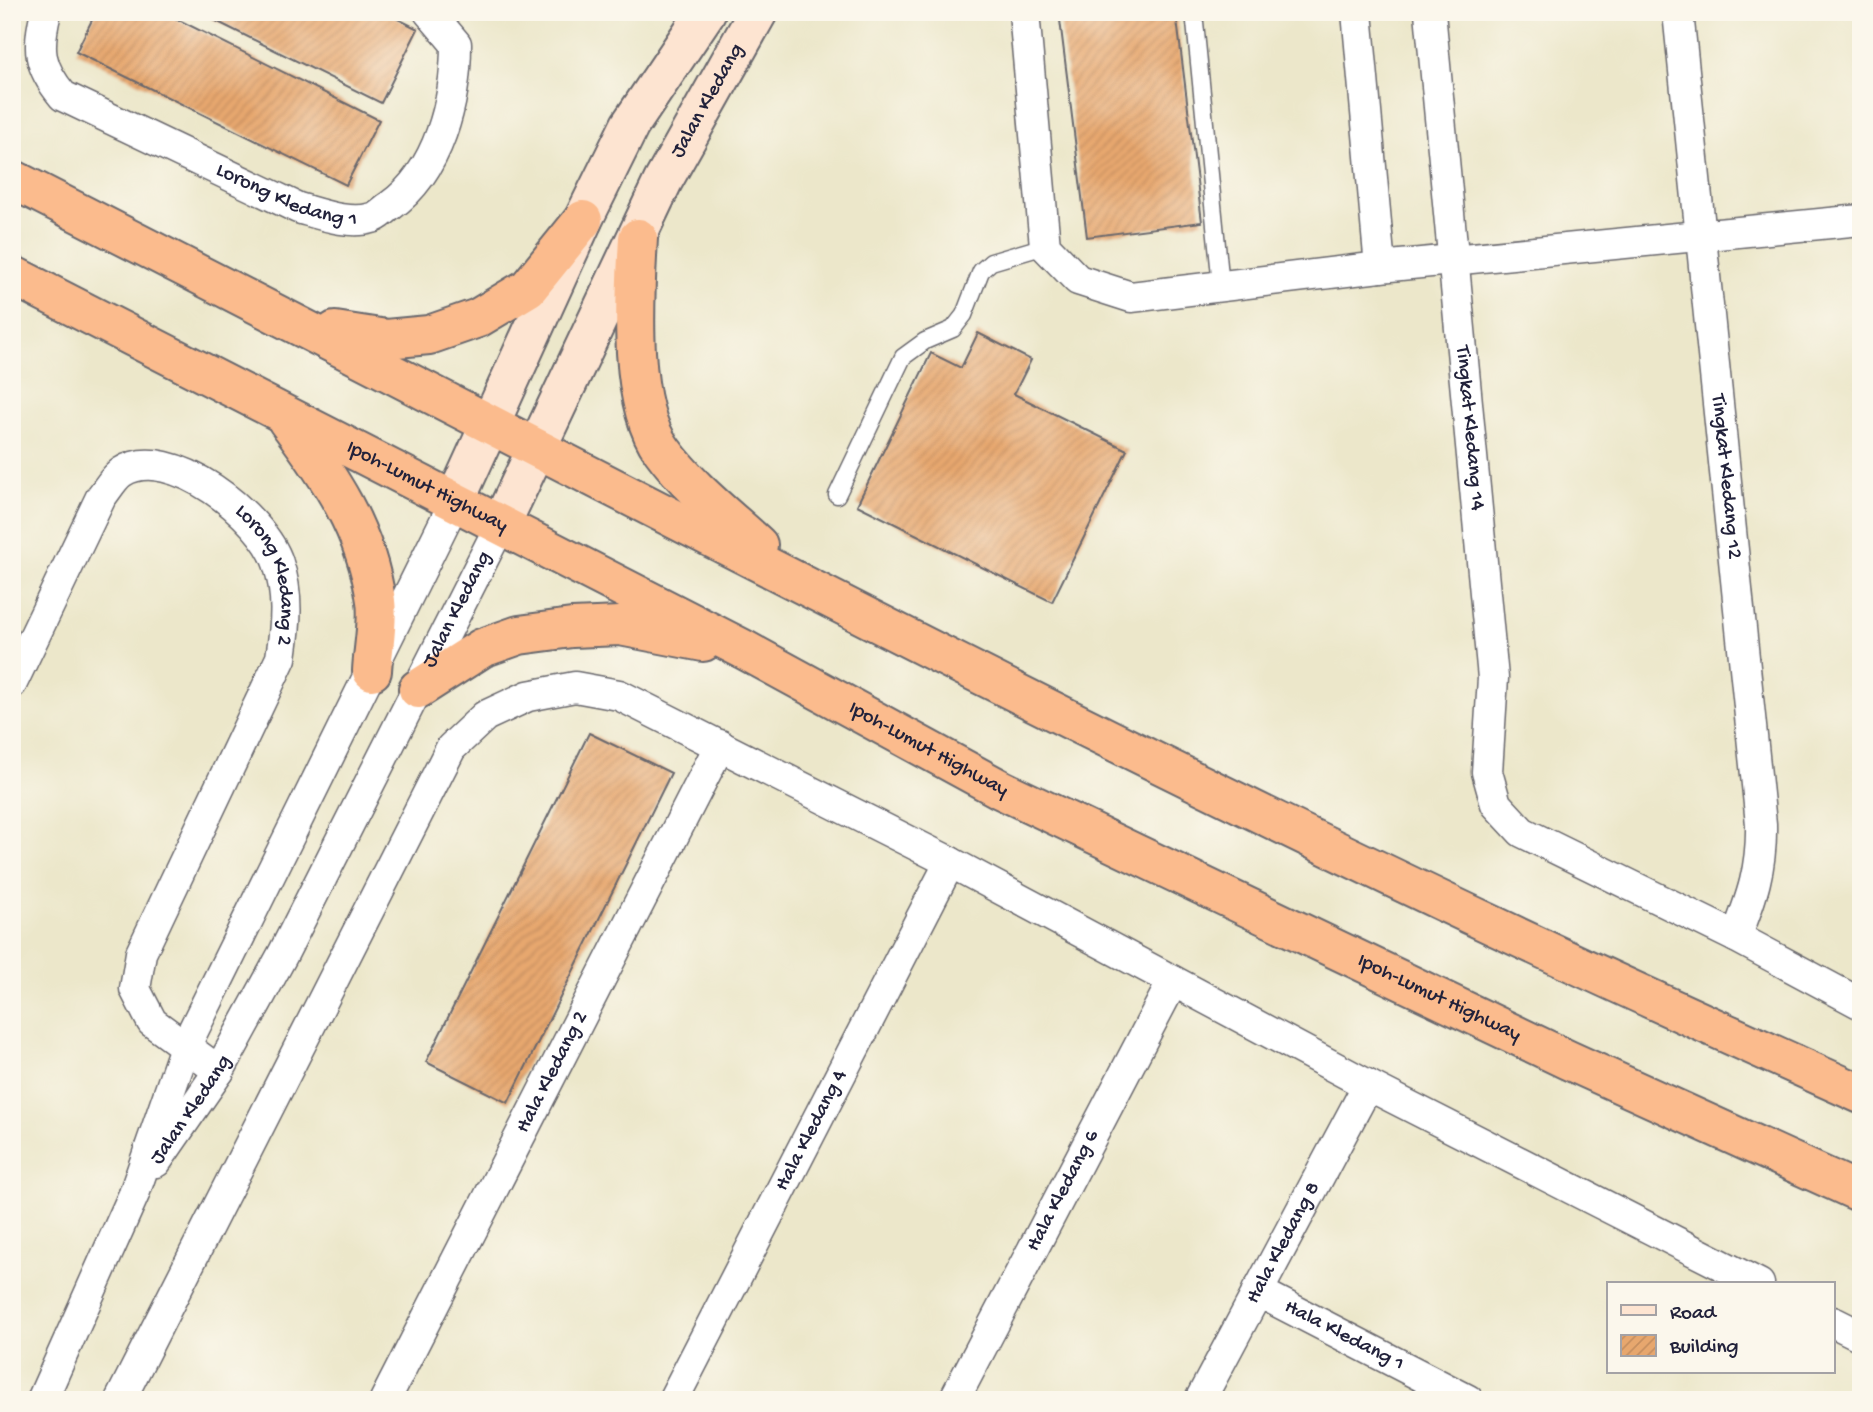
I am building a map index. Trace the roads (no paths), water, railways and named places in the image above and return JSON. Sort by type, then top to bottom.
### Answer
[{"type":"highway","points":[[12,179],[792,576],[1479,919],[1861,1094]]},
{"type":"highway","points":[[301,326],[386,339],[429,335],[478,318],[528,288],[583,220]]},
{"type":"highway","points":[[638,238],[633,326],[646,409],[661,448],[699,490],[792,576]]},
{"type":"highway","name":"Ipoh-Lumut Highway","points":[[12,275],[743,649],[1000,789],[1568,1060],[1861,1193]]},
{"type":"highway","points":[[282,413],[337,487],[366,562],[376,603],[372,671]]},
{"type":"highway","points":[[418,689],[482,648],[519,635],[572,628],[620,626],[743,649]]},
{"type":"main road","name":"Jalan Kledang","points":[[455,501],[583,220],[631,125],[706,12]]},
{"type":"main road","name":"Jalan Kledang","points":[[501,524],[663,181],[758,12]]},
{"type":"street","name":"Lorong Kledang 1","points":[[46,12],[39,43],[47,77],[63,96],[298,208],[333,218],[372,218],[406,194],[431,157],[450,109],[456,76],[456,44],[429,12]]},
{"type":"street","points":[[1024,12],[1045,246],[1079,280],[1131,297],[1380,267],[1702,237],[1861,219]]},
{"type":"street","points":[[1357,12],[1380,267]]},
{"type":"street","name":"Tingkat Kledang 14","points":[[1430,12],[1456,261],[1493,678],[1487,772],[1496,804],[1522,832],[1736,937]]},
{"type":"street","name":"Tingkat Kledang 12","points":[[1678,12],[1761,824],[1762,858],[1753,895],[1736,937]]},
{"type":"street","name":"Lorong Kledang 2","points":[[12,683],[101,497],[121,472],[145,466],[166,467],[226,496],[254,522],[278,561],[288,608],[281,657],[141,953],[135,989],[152,1022],[219,1071]]},
{"type":"street","name":"Jalan Kledang","points":[[42,1400],[134,1194],[186,1047],[455,501]]},
{"type":"street","name":"Jalan Kledang","points":[[134,1194],[219,1071],[283,954],[501,524]]},
{"type":"street","points":[[120,1400],[451,748],[485,716],[528,696],[575,687],[619,695],[720,745],[950,862],[1368,1085],[1755,1282]]},
{"type":"street","name":"Hala Kledang 2","points":[[385,1400],[720,745]]},
{"type":"street","name":"Hala Kledang 4","points":[[673,1400],[950,862]]},
{"type":"street","points":[[1736,937],[1861,1004]]},
{"type":"street","name":"Hala Kledang 6","points":[[954,1400],[1173,981]]},
{"type":"street","name":"Hala Kledang 8","points":[[1200,1400],[1368,1085]]},
{"type":"street","name":"Hala Kledang 1","points":[[1257,1292],[1468,1400]]},
{"type":"street","points":[[1834,1322],[1861,1336]]},
{"type":"lane","points":[[1194,12],[1221,286]]},
{"type":"lane","points":[[837,495],[903,357],[925,341],[953,329],[964,315],[981,271],[991,261],[1045,246]]}]
